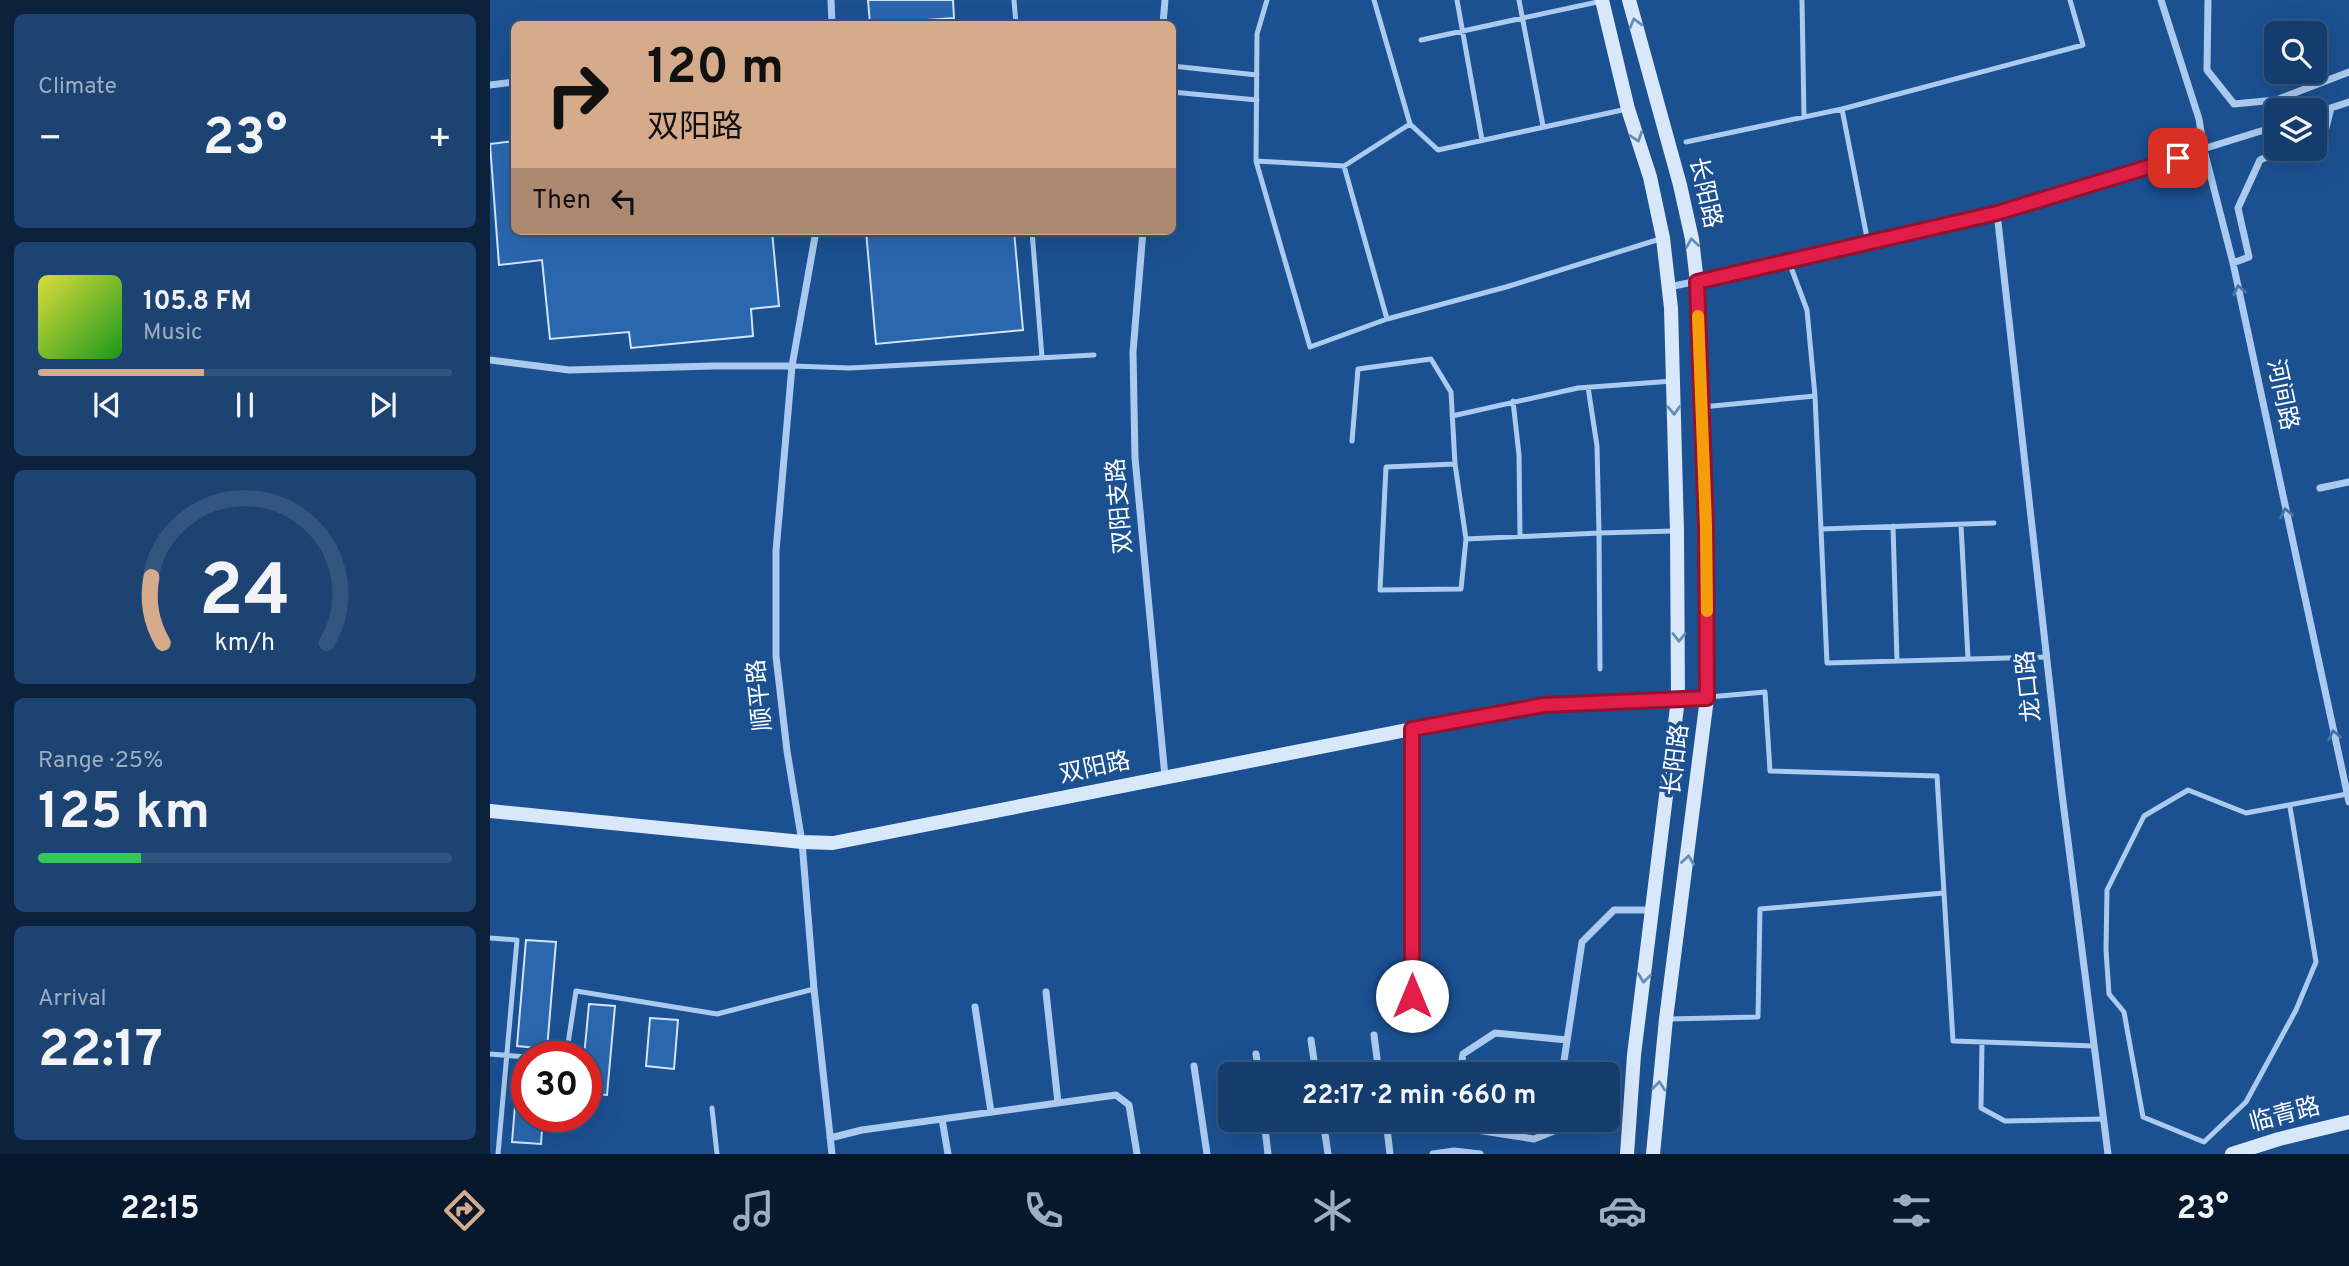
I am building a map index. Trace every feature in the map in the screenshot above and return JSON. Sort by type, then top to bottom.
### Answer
[{"type":"main road","name":"长阳路","points":[[1602,0],[1628,109],[1650,177],[1663,238],[1669,287],[1678,531],[1678,699],[1634,1055],[1627,1154]]},
{"type":"main road","name":"长阳路","points":[[1629,0],[1681,184],[1692,239],[1697,282],[1706,526],[1707,698],[1666,1018],[1653,1154]]},
{"type":"main road","name":"双阳路","points":[[490,811],[833,843],[1544,705],[1707,698]]},
{"type":"main road","name":"临青路","points":[[2232,1154],[2349,1122]]},
{"type":"street","points":[[831,0],[832,21]]},
{"type":"street","points":[[1163,21],[1165,0]]},
{"type":"street","name":"河间路","points":[[2161,0],[2199,118],[2204,150],[2233,263],[2348,798]]},
{"type":"street","points":[[2208,0],[2207,70],[2234,104],[2276,100],[2349,72]]},
{"type":"street","points":[[490,85],[511,82]]},
{"type":"street","points":[[2327,109],[2349,102]]},
{"type":"street","points":[[2327,124],[2331,108]]},
{"type":"street","points":[[1669,287],[1790,262],[1997,213],[2264,130]]},
{"type":"street","points":[[2233,263],[2249,257],[2238,208],[2260,160],[2264,158]]},
{"type":"street","name":"龙口路","points":[[1997,213],[2046,657],[2108,1154]]},
{"type":"street","name":"顺平路","points":[[815,235],[792,366],[776,551],[776,656],[787,751],[802,842],[814,989],[832,1154]]},
{"type":"street","name":"双阳支路","points":[[1143,235],[1133,352],[1135,458],[1165,777]]},
{"type":"street","points":[[490,360],[569,370],[792,366]]},
{"type":"street","points":[[2320,488],[2349,482]]},
{"type":"street","points":[[1412,729],[1412,996]]},
{"type":"street","points":[[1564,1062],[1582,942],[1614,910],[1652,910]]},
{"type":"street","points":[[1046,992],[1058,1103]]},
{"type":"street","points":[[975,1007],[991,1112]]},
{"type":"street","points":[[1462,1062],[1464,1054],[1495,1033],[1567,1040]]},
{"type":"street","points":[[1374,1035],[1377,1062]]},
{"type":"street","points":[[1311,1040],[1314,1062]]},
{"type":"street","points":[[1256,1054],[1257,1062]]},
{"type":"street","points":[[1194,1066],[1207,1154]]},
{"type":"street","points":[[830,1138],[862,1130],[1116,1095],[1129,1105],[1137,1154]]},
{"type":"street","points":[[942,1119],[948,1154]]},
{"type":"street","points":[[1265,1132],[1268,1154]]},
{"type":"street","points":[[1325,1132],[1328,1154]]},
{"type":"street","points":[[1387,1132],[1390,1154]]},
{"type":"street","points":[[1489,1132],[1534,1139],[1554,1132]]},
{"type":"street","points":[[1433,1154],[1454,1151],[1480,1154]]},
{"type":"lane","points":[[1014,0],[1016,21]]},
{"type":"lane","points":[[1267,0],[1257,34],[1256,161],[1310,347],[1387,318],[1506,287],[1663,238]]},
{"type":"lane","points":[[1374,0],[1410,124],[1438,150],[1628,109]]},
{"type":"lane","points":[[1457,0],[1482,140]]},
{"type":"lane","points":[[1519,0],[1543,126]]},
{"type":"lane","points":[[1421,40],[1602,0]]},
{"type":"lane","points":[[1802,0],[1804,117]]},
{"type":"lane","points":[[1685,142],[1842,109],[2083,45],[2070,0]]},
{"type":"lane","points":[[1176,66],[1257,75]]},
{"type":"lane","points":[[1176,92],[1257,100]]},
{"type":"lane","points":[[1842,109],[1868,243]]},
{"type":"lane","points":[[1256,161],[1344,166],[1410,124]]},
{"type":"lane","points":[[1344,166],[1387,318]]},
{"type":"lane","points":[[1032,235],[1042,357]]},
{"type":"lane","points":[[1790,262],[1807,310],[1815,396],[1827,663],[1968,657],[2046,657]]},
{"type":"lane","points":[[792,366],[850,368],[1094,355]]},
{"type":"lane","points":[[1352,441],[1358,369],[1431,359],[1451,391],[1455,464],[1466,539],[1461,589],[1380,590],[1386,467],[1455,464]]},
{"type":"lane","points":[[1452,416],[1588,387],[1673,381]]},
{"type":"lane","points":[[1588,387],[1597,446],[1600,669]]},
{"type":"lane","points":[[1702,407],[1815,396]]},
{"type":"lane","points":[[1513,401],[1520,455],[1520,536]]},
{"type":"lane","points":[[1822,529],[1994,523]]},
{"type":"lane","points":[[1961,525],[1968,657]]},
{"type":"lane","points":[[1893,526],[1898,661]]},
{"type":"lane","points":[[1466,539],[1678,531]]},
{"type":"lane","points":[[1707,698],[1765,692],[1770,771],[1937,776],[1953,1041],[2094,1046]]},
{"type":"lane","points":[[2290,807],[2316,962],[2296,1010],[2246,1102],[2204,1142],[2143,1117],[2124,1012],[2109,994],[2106,950],[2108,890],[2144,816],[2188,790],[2246,813],[2348,798]]},
{"type":"lane","points":[[1666,1018],[1758,1017],[1760,909],[1944,893]]},
{"type":"lane","points":[[490,938],[517,940],[498,1154]]},
{"type":"lane","points":[[568,1041],[576,990],[717,1014],[814,989]]},
{"type":"lane","points":[[1982,1042],[1981,1108],[2005,1121],[2104,1119]]},
{"type":"lane","points":[[490,1054],[511,1056]]},
{"type":"lane","points":[[712,1108],[717,1154]]},
{"type":"building","points":[[868,0],[953,0],[954,18],[870,21]]},
{"type":"building","points":[[511,141],[511,235],[772,235],[779,306],[751,309],[753,336],[631,348],[629,332],[550,339],[542,260],[499,265],[490,144]]},
{"type":"building","points":[[866,235],[1014,235],[1023,330],[876,344]]},
{"type":"building","points":[[526,940],[556,942],[548,1041],[517,1041]]},
{"type":"building","points":[[589,1004],[615,1006],[607,1095],[602,1095],[602,1041],[586,1041]]},
{"type":"building","points":[[650,1018],[678,1020],[674,1069],[646,1066]]},
{"type":"building","points":[[513,1132],[542,1132],[541,1144],[512,1142]]},
{"type":"slow traffic","points":[[1698,316],[1707,611]]},
{"type":"route","points":[[1412,996],[1412,729],[1544,705],[1707,698],[1706,526],[1697,282],[1997,213],[2178,158]]}]
